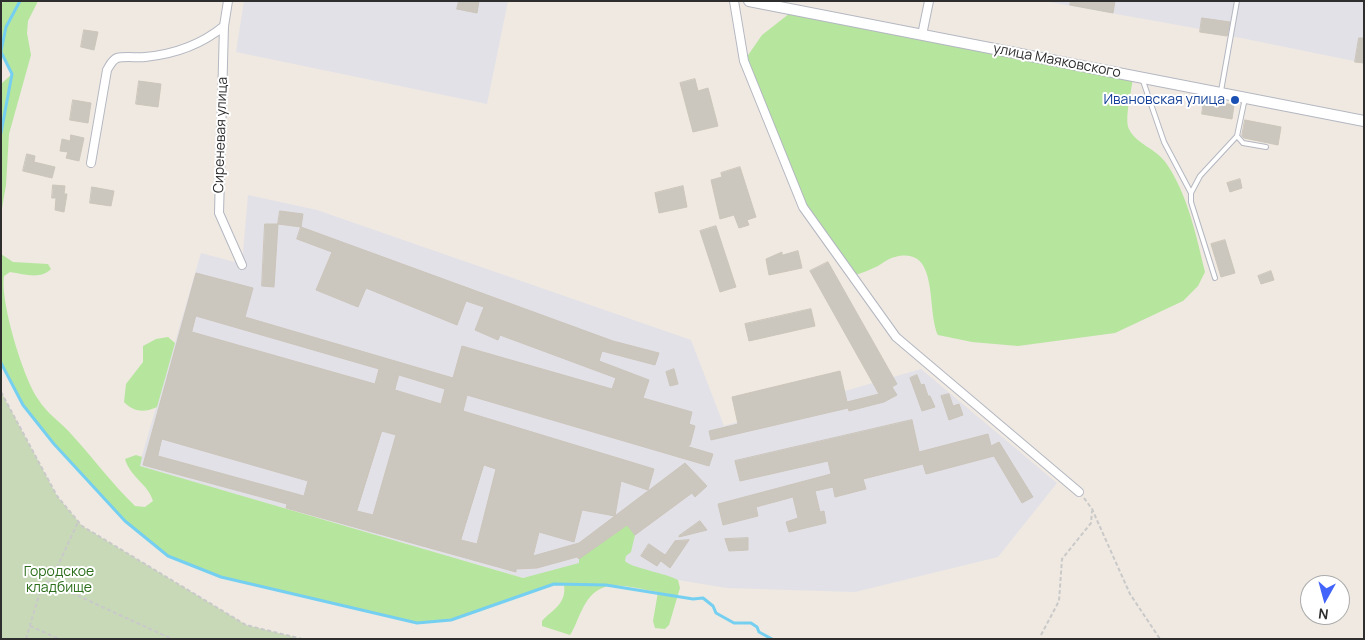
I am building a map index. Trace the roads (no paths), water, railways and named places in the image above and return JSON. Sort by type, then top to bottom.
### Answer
[{"type":"street","name":"Сиреневая улица","points":[[228,1],[224,26],[219,212],[242,265]]},
{"type":"street","points":[[734,1],[744,61],[803,207],[896,337],[1080,492]]},
{"type":"street","name":"улица Маяковского","points":[[749,1],[1364,121]]},
{"type":"street","points":[[922,35],[929,1]]},
{"type":"street","points":[[90,163],[107,70],[111,62],[117,58],[157,56],[188,49],[210,38],[224,26]]},
{"type":"lane","points":[[1220,93],[1237,1]]},
{"type":"lane","points":[[1142,78],[1164,142],[1191,193],[1191,202],[1216,278]]},
{"type":"lane","points":[[1191,193],[1200,176],[1238,136],[1245,98]]},
{"type":"lane","points":[[1238,136],[1243,143],[1266,147]]},
{"type":"waterway","points":[[1,51],[6,27],[20,1]]},
{"type":"waterway","points":[[1,52],[12,74],[1,133]]},
{"type":"waterway","points":[[1,363],[23,405],[54,444],[125,521],[168,556],[221,577],[417,623],[451,620],[554,584],[606,585],[693,599],[703,598],[713,606],[716,613],[734,623],[751,623],[757,627],[759,632],[772,639]]},
{"type":"place","name":"Ивановская улица","points":[[1235,100]]},
{"type":"park label","name":"Городское кладбище","points":[[59,580]]}]
